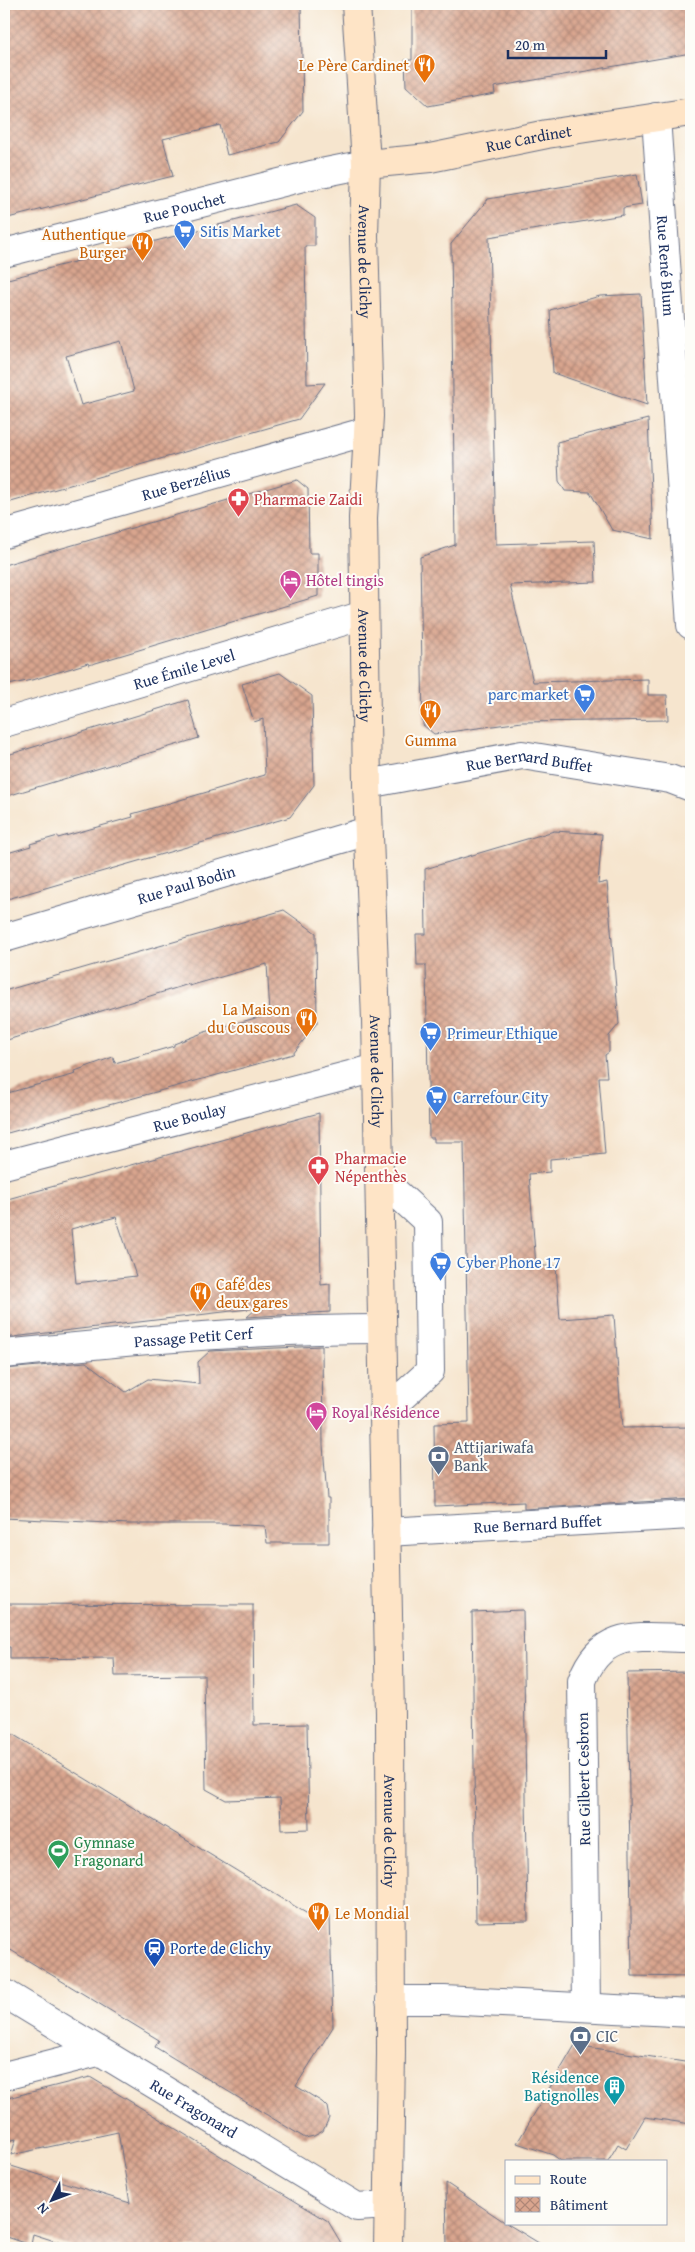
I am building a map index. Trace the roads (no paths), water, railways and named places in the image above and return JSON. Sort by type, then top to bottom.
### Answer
[{"type":"main road","name":"Avenue de Clichy","points":[[356,4],[366,164],[364,236],[368,431],[363,518],[364,615],[368,722],[368,831],[380,1178],[390,1713],[388,2248]]},
{"type":"main road","name":"Rue Cardinet","points":[[366,164],[430,158],[547,134],[691,112]]},
{"type":"street","name":"Rue René Blum","points":[[656,117],[691,625]]},
{"type":"street","name":"Rue Pouchet","points":[[4,253],[311,175],[366,164]]},
{"type":"street","name":"Rue Berzélius","points":[[4,534],[368,431]]},
{"type":"street","name":"Rue Émile Level","points":[[4,723],[364,615]]},
{"type":"street","name":"Rue Bernard Buffet","points":[[367,784],[522,755],[690,781]]},
{"type":"street","name":"Rue Paul Bodin","points":[[4,938],[368,831]]},
{"type":"street","name":"Rue Boulay","points":[[4,1166],[377,1068]]},
{"type":"street","points":[[380,1178],[428,1222],[430,1361],[430,1371],[383,1414]]},
{"type":"street","name":"Passage Petit Cerf","points":[[4,1354],[186,1335],[382,1329]]},
{"type":"street","name":"Rue Bernard Buffet","points":[[386,1532],[691,1515]]},
{"type":"street","name":"Rue Gilbert Cesbron","points":[[586,2007],[582,1681],[594,1656],[611,1643],[631,1639],[691,1638]]},
{"type":"street","name":"Rue Fragonard","points":[[4,1993],[98,2052],[357,2207],[389,2205]]},
{"type":"street","points":[[390,2000],[444,2000],[691,2013]]},
{"type":"street","points":[[4,2076],[98,2052]]},
{"type":"place","name":"Le Père Cardinet","points":[[425,84]]},
{"type":"place","name":"Sitis Market","points":[[184,250]]},
{"type":"place","name":"Authentique Burger","points":[[142,262]]},
{"type":"place","name":"Pharmacie Zaidi","points":[[238,518]]},
{"type":"place","name":"Hôtel tingis","points":[[290,599]]},
{"type":"place","name":"parc market","points":[[585,713]]},
{"type":"place","name":"Gumma","points":[[431,730]]},
{"type":"place","name":"La Maison du Couscous","points":[[306,1037]]},
{"type":"place","name":"Primeur Ethique","points":[[431,1052]]},
{"type":"place","name":"Carrefour City","points":[[437,1116]]},
{"type":"place","name":"Pharmacie Népenthès","points":[[319,1186]]},
{"type":"place","name":"Cyber Phone 17","points":[[441,1281]]},
{"type":"place","name":"Café des deux gares","points":[[200,1312]]},
{"type":"place","name":"Royal Résidence","points":[[316,1431]]},
{"type":"place","name":"Attijariwafa Bank","points":[[438,1475]]},
{"type":"place","name":"Gymnase Fragonard","points":[[58,1870]]},
{"type":"place","name":"Le Mondial","points":[[319,1932]]},
{"type":"place","name":"Porte de Clichy","points":[[154,1967]]},
{"type":"place","name":"CIC","points":[[580,2055]]},
{"type":"place","name":"Résidence Batignolles","points":[[615,2105]]}]
